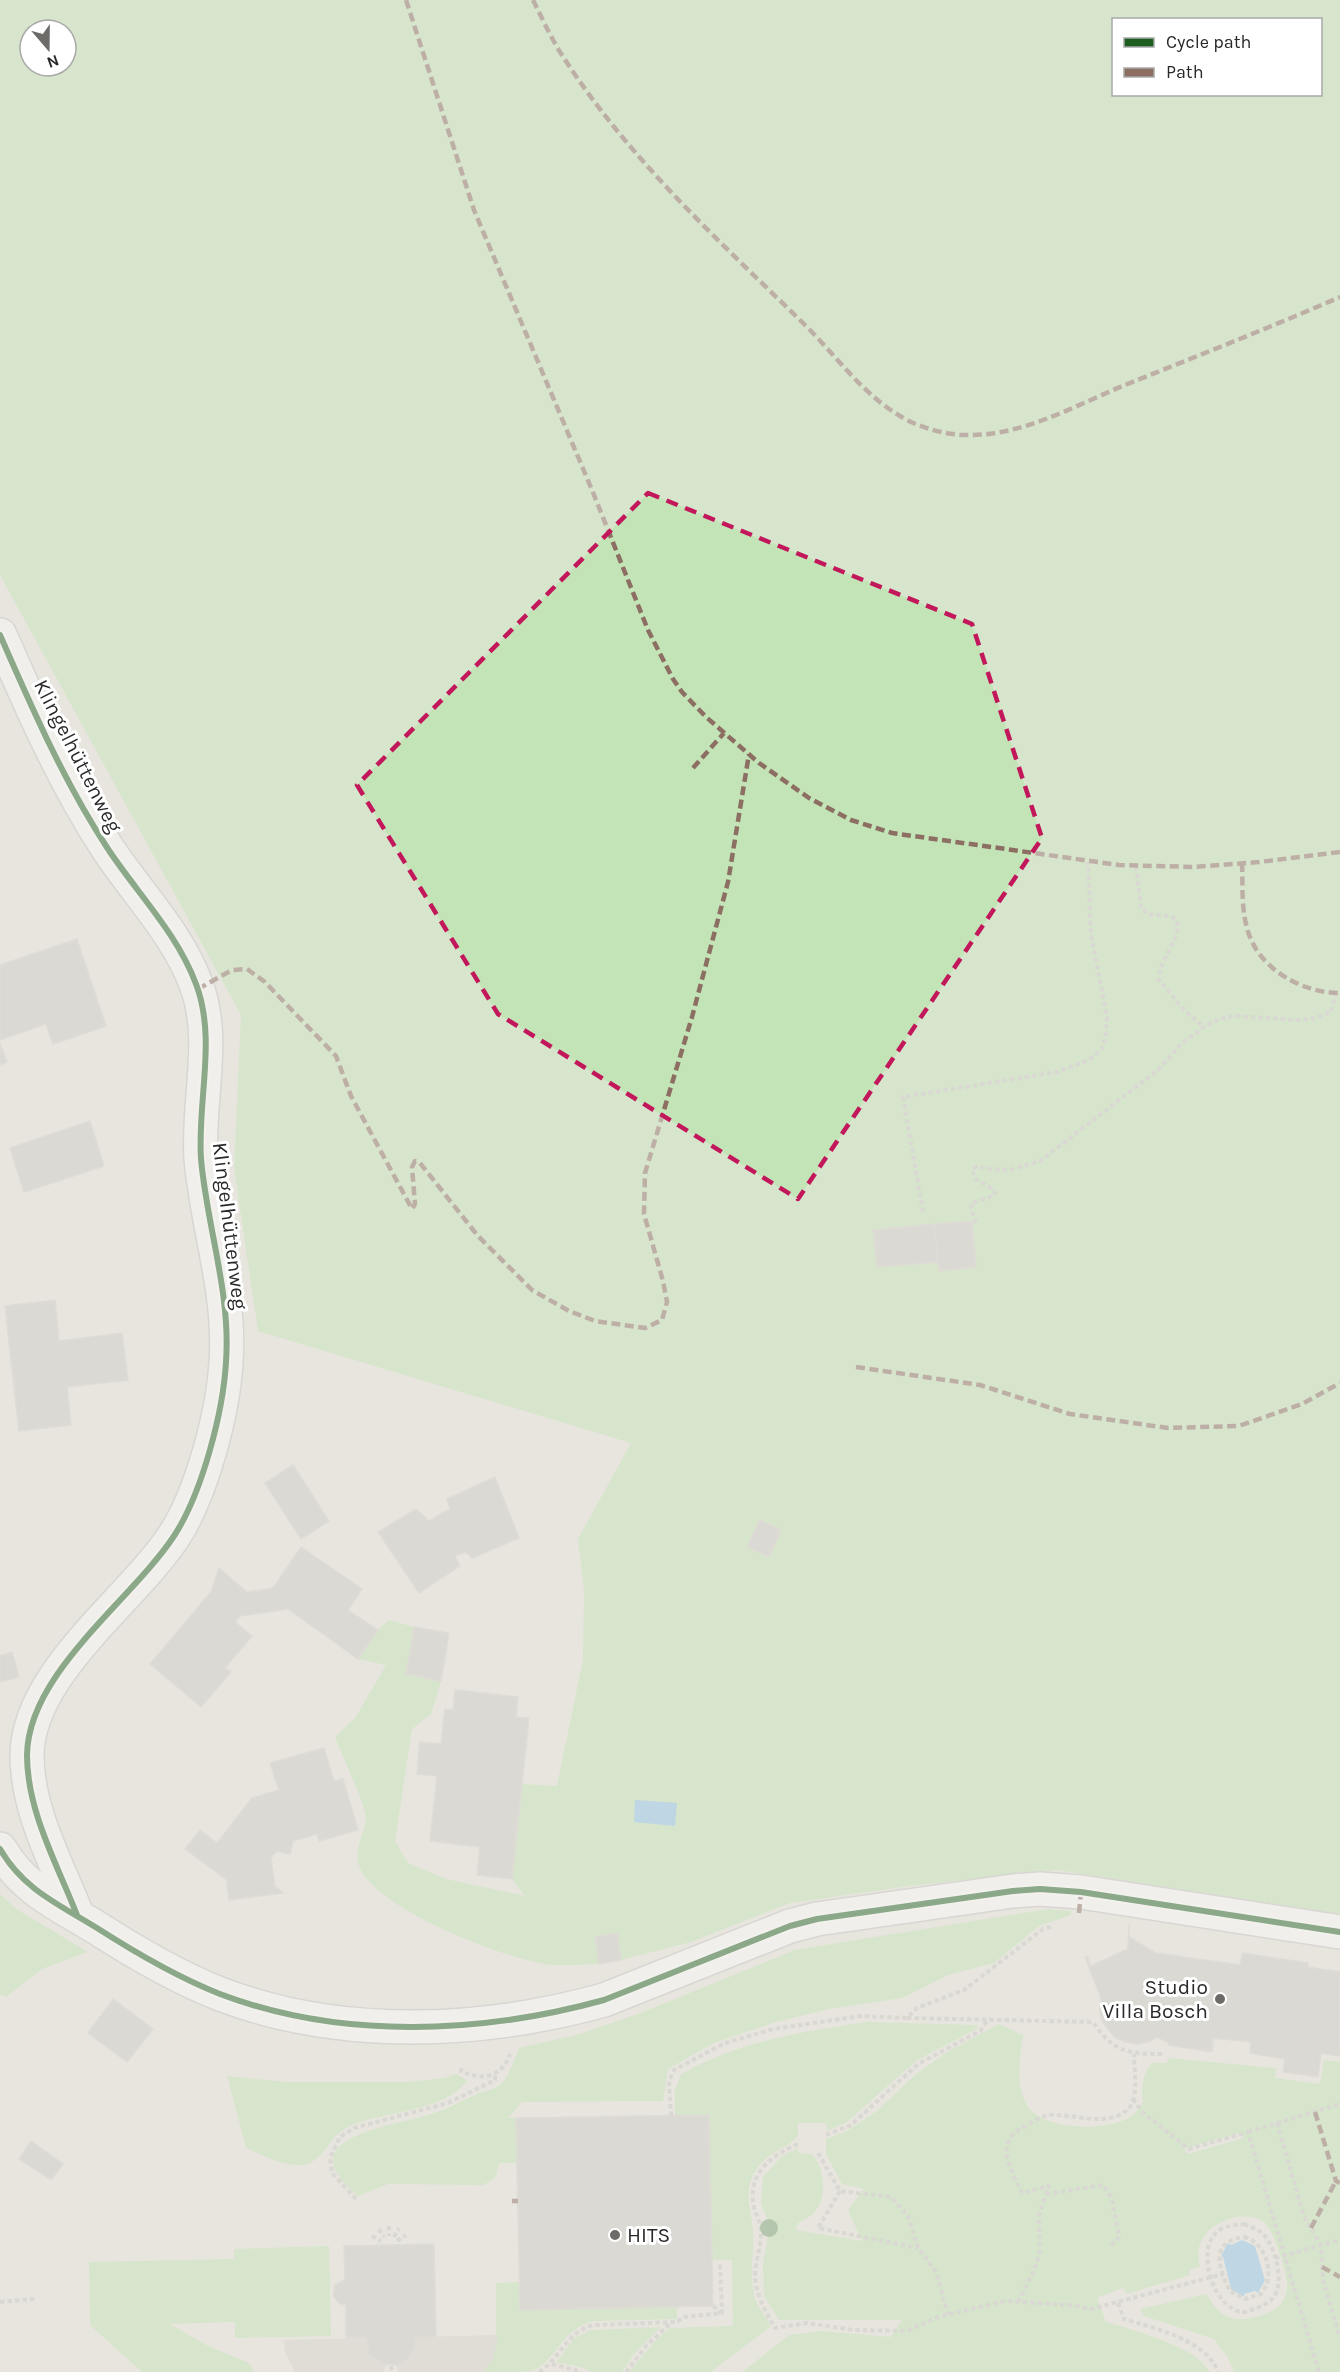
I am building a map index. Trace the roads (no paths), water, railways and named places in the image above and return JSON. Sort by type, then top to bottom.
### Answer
[{"type":"street","name":"Klingelhüttenweg","points":[[0,635],[83,809],[109,850],[168,931],[185,959],[198,989],[205,1037],[201,1155],[225,1308],[226,1363],[221,1400],[203,1472],[188,1508],[176,1533],[160,1556],[74,1654],[50,1685],[29,1735],[29,1781],[39,1820],[77,1915]]},
{"type":"street","points":[[0,1849],[20,1877],[39,1893],[140,1955],[221,1994],[289,2014],[383,2027],[516,2019],[573,2008],[604,2000],[790,1926],[817,1919],[1012,1891],[1040,1889],[1081,1892],[1340,1932]]},
{"type":"water","points":[[635,1800],[677,1803],[675,1826],[634,1822]]},
{"type":"water","points":[[1242,2240],[1255,2246],[1265,2280],[1258,2293],[1255,2291],[1244,2294],[1244,2297],[1231,2289],[1221,2256],[1228,2243],[1231,2245]]},
{"type":"place","name":"Studio Villa Bosch","points":[[1220,1999]]},
{"type":"place","name":"HITS","points":[[615,2235]]}]
